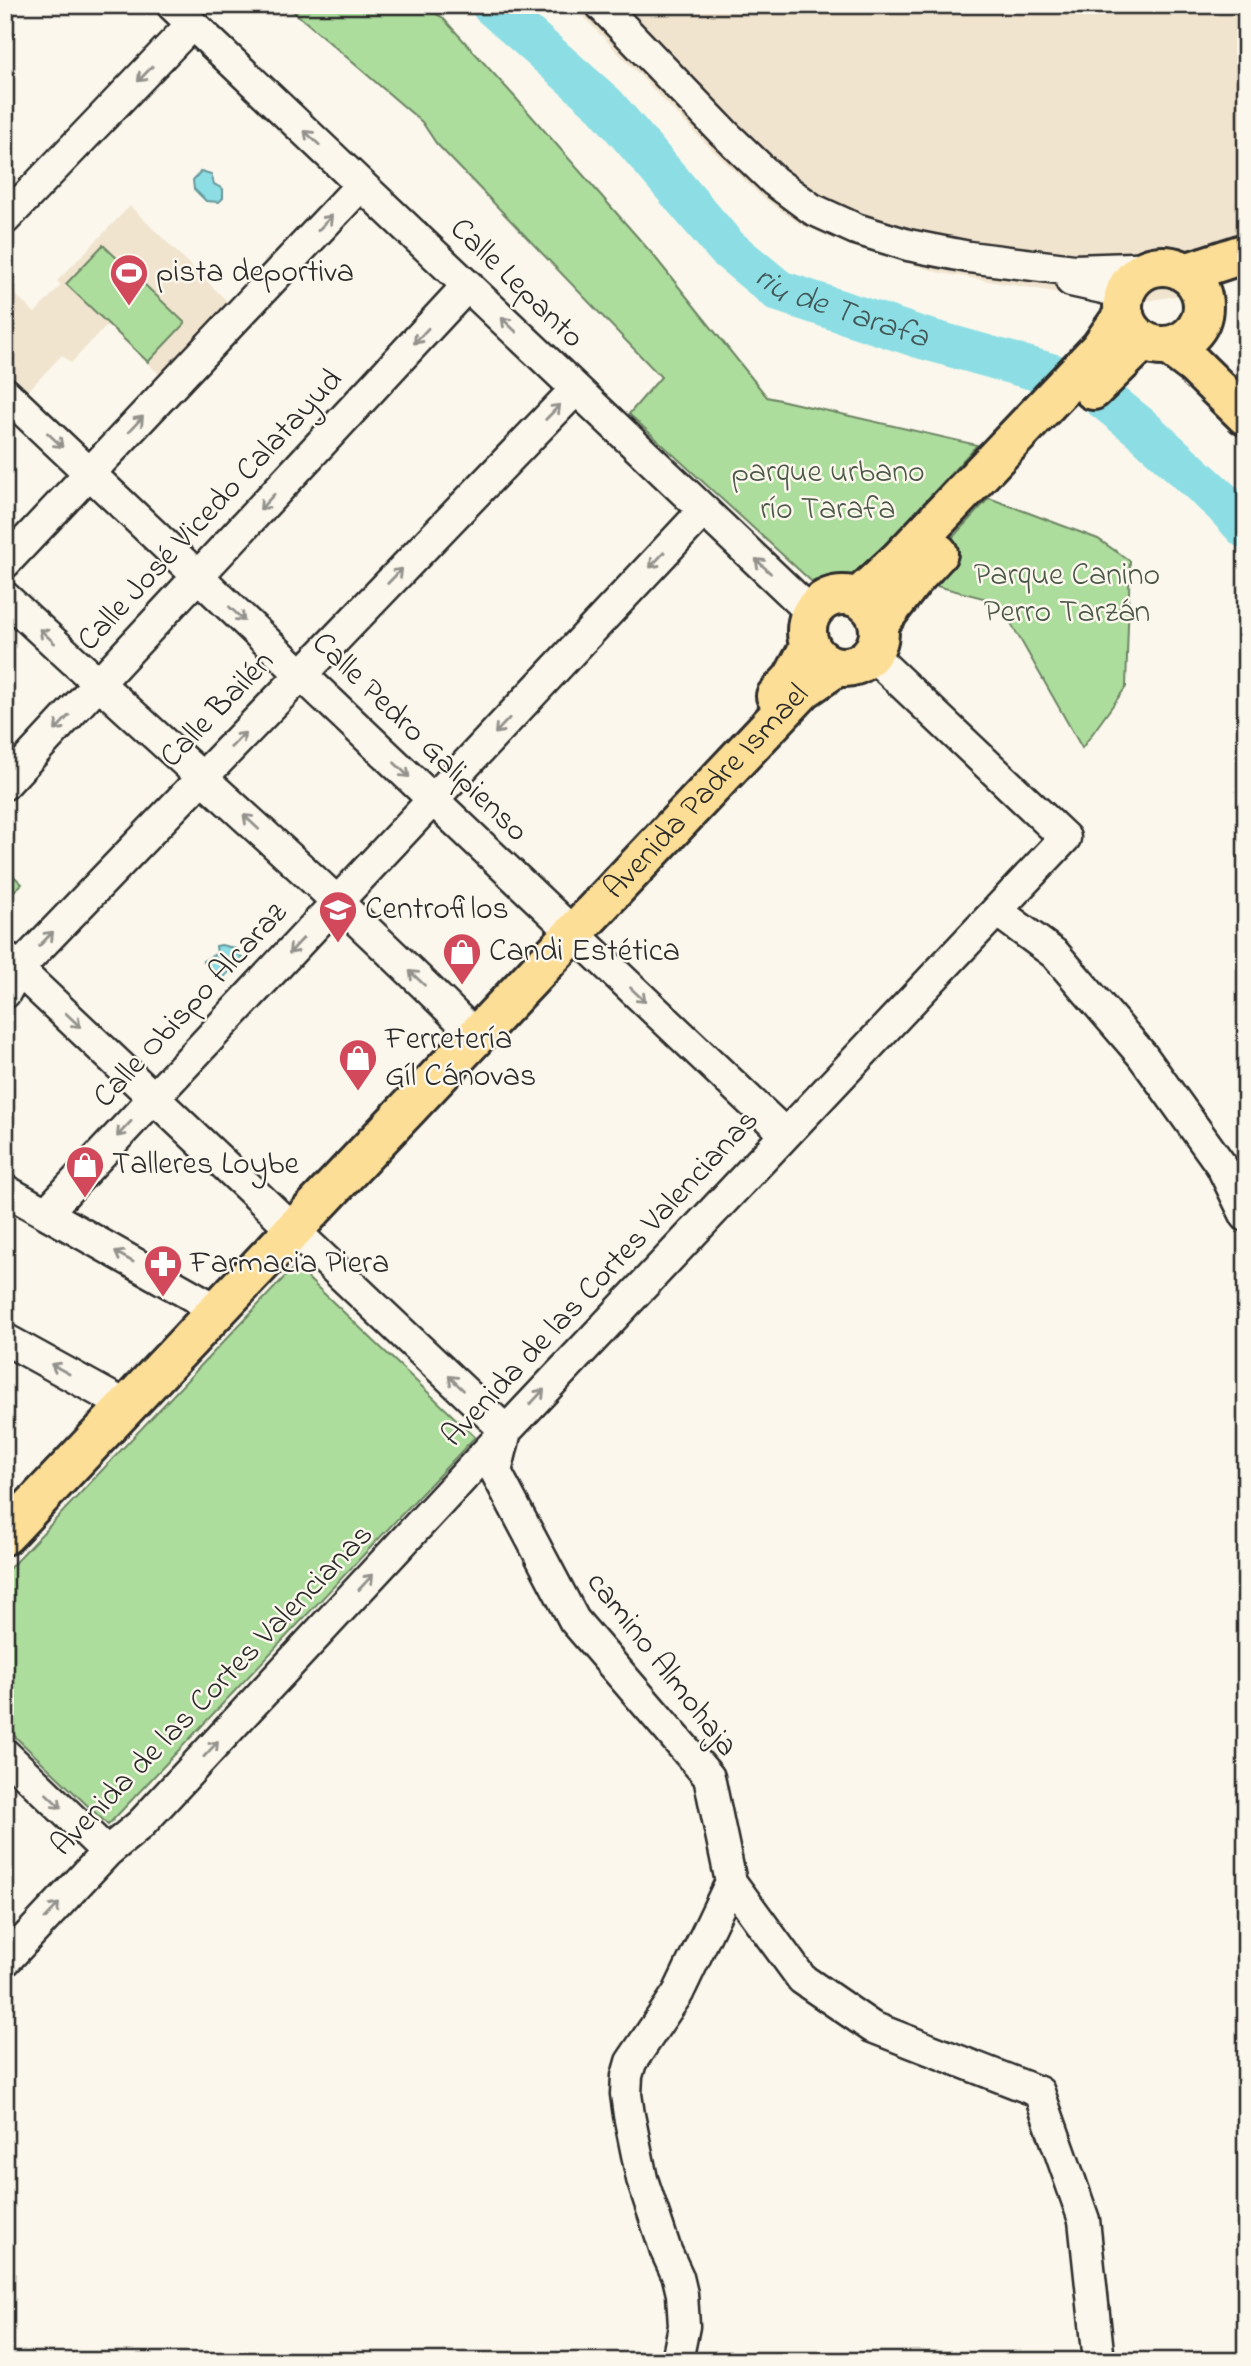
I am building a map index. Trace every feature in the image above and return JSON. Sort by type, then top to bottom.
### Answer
[{"type":"main road","points":[[869,625],[849,595],[832,597],[817,606],[819,642],[857,665],[869,625],[899,560],[1100,348],[1246,253]]},
{"type":"main road","points":[[1163,308],[1246,267]]},
{"type":"main road","points":[[1163,308],[1209,351],[1246,397]]},
{"type":"main road","points":[[1163,308],[1194,365],[1246,416]]},
{"type":"main road","name":"Avenida Padre Ismael","points":[[8,1513],[289,1224],[568,928],[792,679],[819,642]]},
{"type":"main road","name":"Avenida Padre Ismael","points":[[8,1513],[205,1303],[289,1224]]},
{"type":"street","points":[[585,5],[766,190],[802,217],[848,238],[898,254],[957,267],[1089,283],[1163,308]]},
{"type":"street","points":[[601,5],[724,133],[774,181],[812,209],[856,229],[908,245],[969,257],[1074,270],[1163,308]]},
{"type":"street","points":[[5,219],[182,15]]},
{"type":"street","name":"Calle Lepanto","points":[[182,15],[704,510],[819,642]]},
{"type":"street","points":[[5,563],[361,185]]},
{"type":"street","name":"Calle José Vicedo Calatayud","points":[[5,784],[468,285]]},
{"type":"street","name":"Calle Bailén","points":[[9,973],[576,388]]},
{"type":"street","name":"Calle Pedro Galipienso","points":[[5,393],[785,1134]]},
{"type":"street","name":"Calle Obispo Alcaraz","points":[[46,1213],[704,510]]},
{"type":"street","points":[[5,597],[202,776],[471,1031]]},
{"type":"street","name":"Avenida de las Cortes Valencianas","points":[[5,1961],[107,1852],[150,1815],[506,1431],[1065,838],[869,625]]},
{"type":"street","points":[[997,911],[1055,954],[1142,1055],[1221,1165],[1246,1216]]},
{"type":"street","points":[[9,973],[154,1097],[506,1431]]},
{"type":"street","points":[[5,1190],[205,1303]]},
{"type":"street","points":[[5,1339],[114,1399]]},
{"type":"street","name":"camino Almohaja","points":[[506,1431],[496,1472],[573,1620],[709,1777],[731,1882],[802,1979],[872,2027],[1039,2092],[1084,2220],[1099,2361]]},
{"type":"street","points":[[5,1754],[107,1852]]},
{"type":"street","points":[[677,2361],[684,2326],[682,2294],[642,2179],[629,2115],[627,2076],[631,2062],[678,1993],[731,1882]]},
{"type":"shaded area","points":[[572,5],[1246,5],[1246,258],[1180,295],[1152,300],[1096,299],[941,273],[845,244],[800,224],[761,196],[699,137]]},
{"type":"shaded area","points":[[130,206],[228,302],[160,375],[107,325],[71,363],[62,355],[26,393],[5,373],[5,285],[35,313],[61,285],[57,281]]},
{"type":"green space","name":"parque urbano río Tarafa","points":[[286,5],[419,5],[442,17],[654,256],[767,397],[977,445],[857,576],[811,581],[629,414],[661,377],[436,143],[422,122]]},
{"type":"green space","name":"pista deportiva","points":[[103,245],[185,323],[148,362],[66,284]]},
{"type":"green space","name":"Parque Canino Perro Tarzán","points":[[989,498],[1098,539],[1130,561],[1126,687],[1082,748],[999,602],[913,580]]},
{"type":"green space","points":[[5,868],[22,884],[13,892],[5,885]]},
{"type":"green space","points":[[295,1266],[475,1437],[108,1825],[5,1727],[5,1573]]},
{"type":"water","points":[[201,171],[211,174],[214,184],[223,189],[223,198],[219,202],[206,201],[194,189],[193,180]]},
{"type":"water","points":[[216,946],[234,948],[242,958],[222,979],[203,961],[217,953]]},
{"type":"waterway","name":"riu de Tarafa","points":[[492,5],[605,105],[727,248],[779,291],[919,337],[1086,384],[1141,428],[1223,503],[1246,528]]},
{"type":"place","name":"pista deportiva","points":[[129,307]]},
{"type":"place","name":"Centrofilos","points":[[338,944]]},
{"type":"place","name":"Candi Estética","points":[[462,986]]},
{"type":"place","name":"Ferretería Gíl Cánovas","points":[[358,1092]]},
{"type":"place","name":"Talleres Loybe","points":[[85,1199]]},
{"type":"place","name":"Farmacia Piera","points":[[163,1298]]}]
